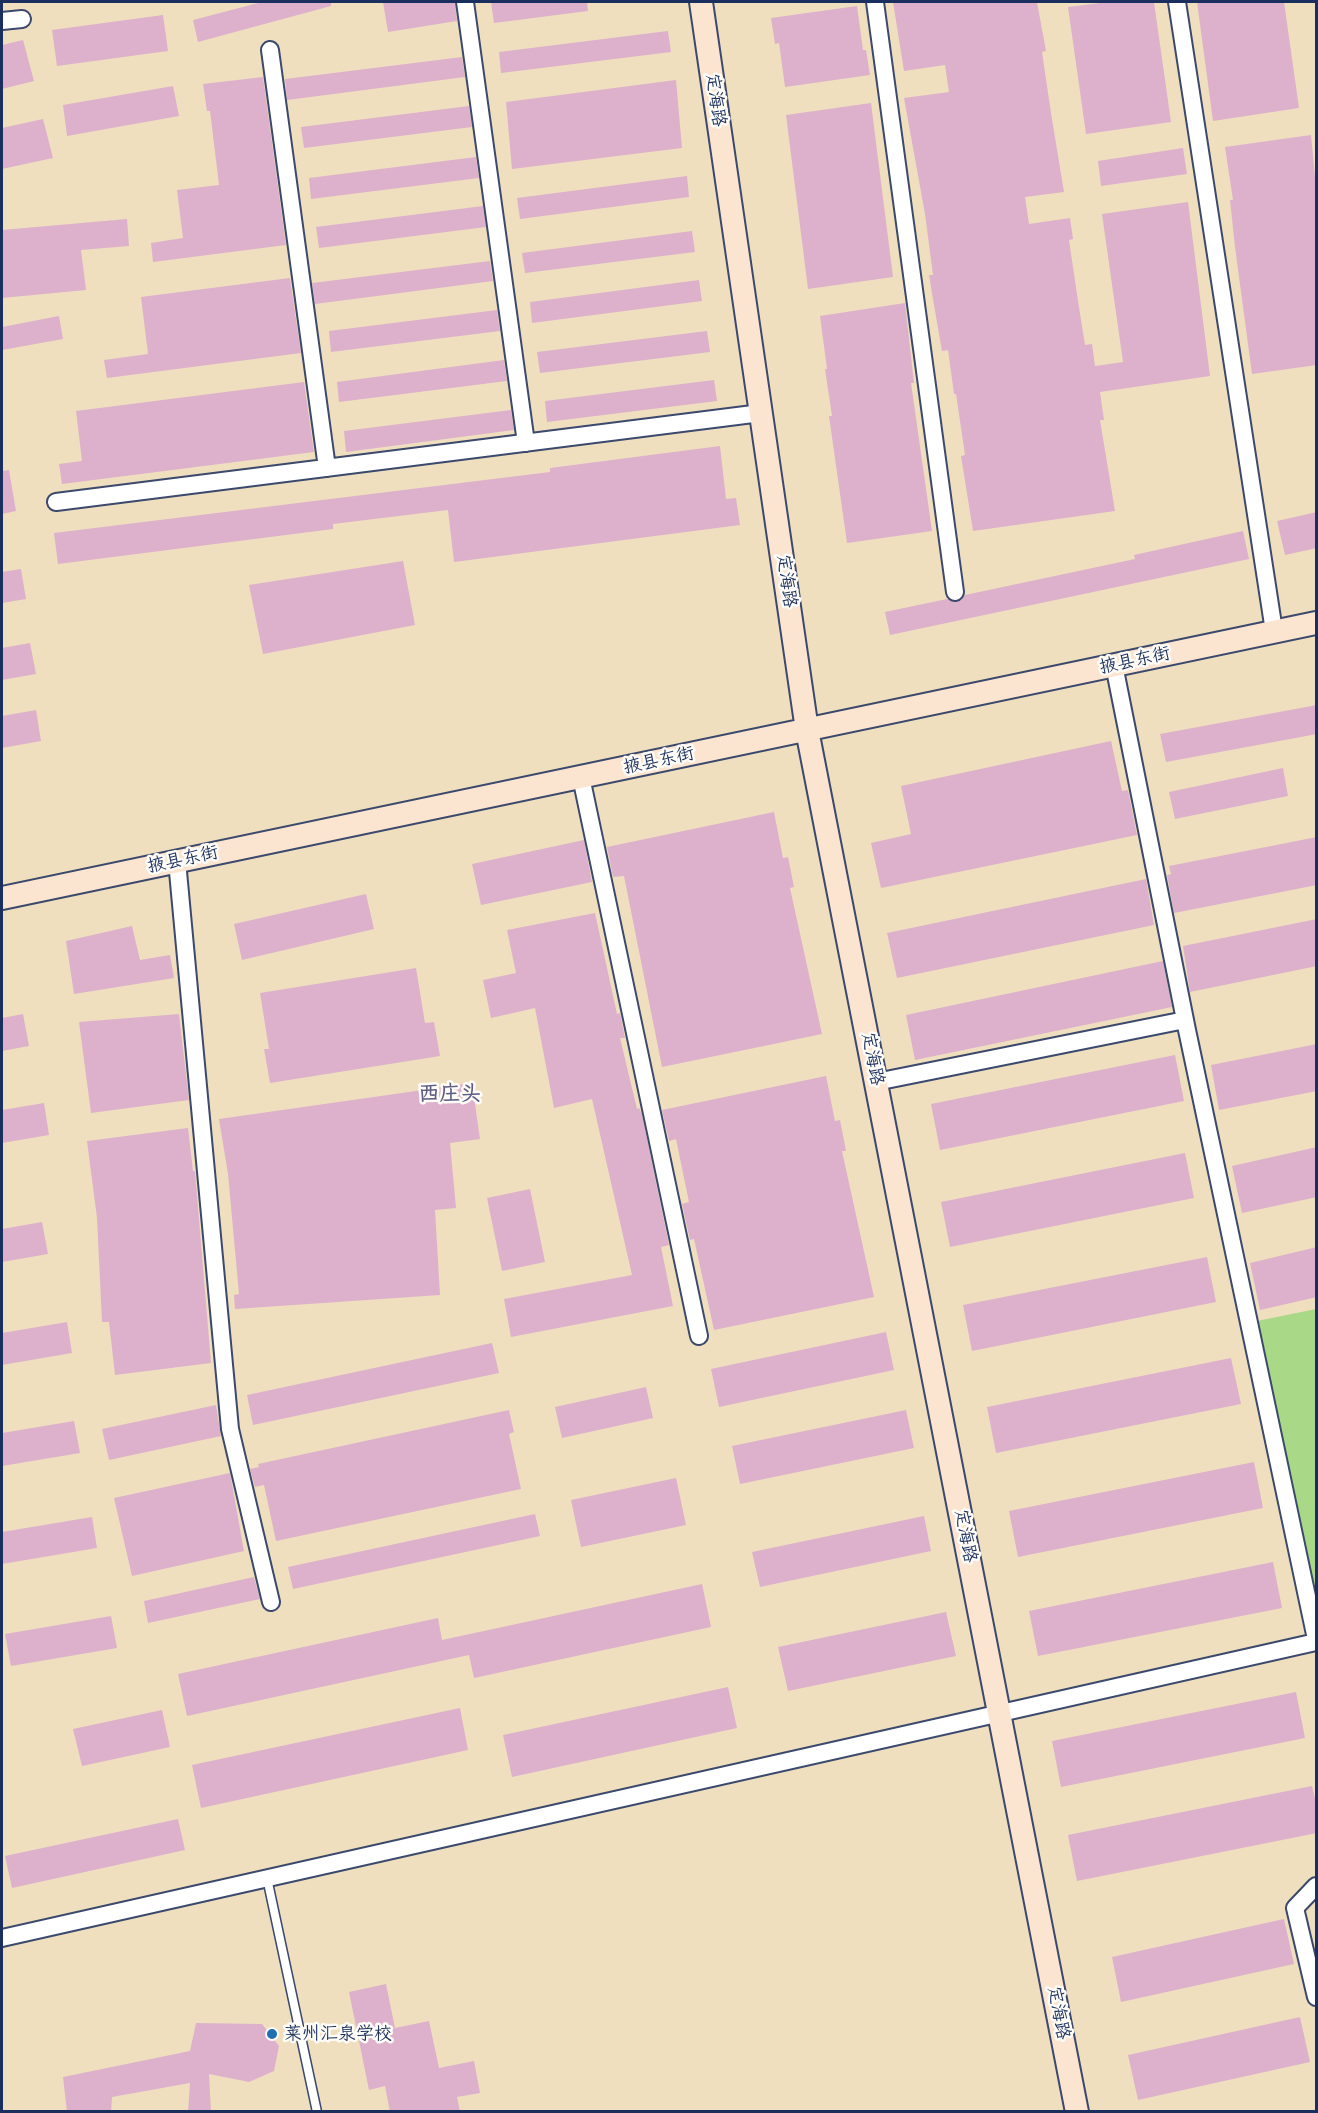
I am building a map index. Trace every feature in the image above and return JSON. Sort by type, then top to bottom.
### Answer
[{"type":"street","points":[[465,2],[526,443]]},
{"type":"street","name":"定海路","points":[[701,2],[807,730],[1077,2112]]},
{"type":"street","points":[[875,2],[955,592]]},
{"type":"street","points":[[1177,2],[1274,631]]},
{"type":"street","points":[[2,21],[22,19]]},
{"type":"street","points":[[270,50],[327,468]]},
{"type":"street","points":[[56,502],[761,413]]},
{"type":"street","name":"掖县东街","points":[[2,898],[1317,622]]},
{"type":"street","points":[[2,1938],[1317,1641],[1185,1020],[1114,665]]},
{"type":"street","points":[[581,777],[699,1336]]},
{"type":"street","points":[[177,861],[230,1429],[271,1602]]},
{"type":"street","points":[[876,1082],[1185,1020]]},
{"type":"street","points":[[1317,1886],[1295,1908],[1317,1997]]},
{"type":"lane","points":[[267,1878],[317,2112]]},
{"type":"green space","points":[[1316,1309],[1316,1611],[1257,1321]]},
{"type":"building","points":[[262,2],[331,2],[331,6],[198,42],[193,20]]},
{"type":"building","points":[[383,2],[455,2],[457,21],[388,32]]},
{"type":"building","points":[[491,2],[587,2],[588,11],[494,23]]},
{"type":"building","points":[[893,2],[1037,2],[1046,51],[1042,52],[1064,192],[1025,197],[1029,224],[1070,218],[1073,239],[1069,240],[1085,345],[1092,344],[1095,366],[1123,362],[1102,214],[1188,202],[1210,376],[1100,392],[1104,420],[1100,420],[1115,511],[973,531],[961,456],[965,455],[956,394],[954,394],[948,350],[942,351],[929,275],[933,275],[925,214],[904,98],[949,92],[945,65],[904,71]]},
{"type":"building","points":[[1108,2],[1154,2],[1171,122],[1086,134],[1068,7]]},
{"type":"building","points":[[1197,2],[1284,2],[1299,108],[1213,121]]},
{"type":"building","points":[[857,6],[863,50],[866,50],[870,75],[785,87],[779,43],[775,44],[771,18]]},
{"type":"building","points":[[163,15],[168,51],[57,66],[52,30]]},
{"type":"building","points":[[668,31],[671,52],[501,73],[499,52]]},
{"type":"building","points":[[23,40],[34,81],[2,89],[2,45]]},
{"type":"building","points":[[462,57],[465,77],[287,100],[285,79]]},
{"type":"building","points":[[263,77],[286,245],[153,262],[151,243],[183,238],[177,190],[219,185],[210,111],[207,111],[203,84]]},
{"type":"building","points":[[676,80],[682,148],[512,169],[506,102]]},
{"type":"building","points":[[173,86],[179,116],[67,136],[63,105]]},
{"type":"building","points":[[871,103],[893,277],[808,289],[786,115]]},
{"type":"building","points":[[469,106],[472,127],[304,148],[301,127]]},
{"type":"building","points":[[43,119],[53,158],[2,169],[2,128]]},
{"type":"building","points":[[1311,135],[1317,198],[1317,365],[1252,374],[1235,247],[1230,200],[1233,200],[1225,147]]},
{"type":"building","points":[[1183,148],[1187,174],[1101,186],[1098,161]]},
{"type":"building","points":[[476,157],[479,178],[311,199],[309,178]]},
{"type":"building","points":[[687,176],[689,197],[520,219],[517,198]]},
{"type":"building","points":[[483,206],[486,227],[319,248],[316,227]]},
{"type":"building","points":[[127,219],[129,246],[81,250],[86,290],[2,298],[2,230]]},
{"type":"building","points":[[692,231],[695,252],[525,273],[522,253]]},
{"type":"building","points":[[490,261],[493,281],[315,304],[312,283]]},
{"type":"building","points":[[290,278],[301,353],[107,378],[104,360],[148,354],[141,297]]},
{"type":"building","points":[[699,280],[702,301],[532,323],[530,302]]},
{"type":"building","points":[[905,303],[914,383],[911,383],[932,531],[847,543],[829,416],[832,416],[820,316]]},
{"type":"building","points":[[497,310],[500,331],[331,352],[329,331]]},
{"type":"building","points":[[59,316],[63,339],[2,350],[2,327]]},
{"type":"building","points":[[707,331],[710,352],[540,373],[537,352]]},
{"type":"building","points":[[504,360],[507,381],[339,402],[337,382]]},
{"type":"building","points":[[714,380],[717,401],[547,422],[545,401]]},
{"type":"building","points":[[304,382],[314,452],[62,484],[59,464],[82,461],[76,411]]},
{"type":"building","points":[[511,410],[514,430],[346,452],[344,431]]},
{"type":"building","points":[[720,446],[726,499],[736,498],[740,525],[454,562],[448,510],[333,524],[333,529],[58,564],[54,533],[550,472],[550,468]]},
{"type":"building","points":[[9,470],[16,511],[2,514],[2,471]]},
{"type":"building","points":[[1317,512],[1317,548],[1285,555],[1277,521]]},
{"type":"building","points":[[1243,531],[1249,559],[890,635],[885,612],[947,599],[957,602],[965,595],[1135,559],[1134,555]]},
{"type":"building","points":[[403,561],[415,625],[263,654],[249,585]]},
{"type":"building","points":[[21,569],[26,599],[2,603],[2,572]]},
{"type":"building","points":[[30,643],[36,674],[2,680],[2,648]]},
{"type":"building","points":[[1317,705],[1317,734],[1166,762],[1160,734]]},
{"type":"building","points":[[36,710],[41,741],[2,748],[2,716]]},
{"type":"building","points":[[1111,741],[1122,791],[1128,790],[1137,835],[881,888],[871,843],[911,834],[901,786]]},
{"type":"building","points":[[1283,768],[1288,796],[1175,819],[1169,792]]},
{"type":"building","points":[[774,812],[783,858],[788,857],[794,887],[790,888],[822,1034],[662,1067],[624,876],[613,877],[607,847]]},
{"type":"building","points":[[1317,837],[1317,885],[1174,913],[1167,875],[1171,874],[1169,866]]},
{"type":"building","points":[[584,840],[592,882],[481,905],[472,864]]},
{"type":"building","points":[[1146,879],[1154,925],[897,978],[887,933]]},
{"type":"building","points":[[366,894],[374,929],[242,960],[234,924]]},
{"type":"building","points":[[595,913],[617,1014],[620,1013],[625,1038],[620,1038],[637,1109],[639,1108],[642,1114],[669,1245],[661,1247],[673,1306],[511,1337],[504,1299],[632,1275],[592,1099],[554,1108],[535,1008],[491,1018],[483,980],[516,973],[507,930]]},
{"type":"building","points":[[1317,919],[1317,966],[1190,992],[1183,946]]},
{"type":"building","points":[[132,926],[140,960],[170,955],[174,978],[74,994],[66,941]]},
{"type":"building","points":[[1163,961],[1172,1007],[915,1060],[906,1015]]},
{"type":"building","points":[[416,968],[425,1023],[434,1022],[440,1056],[270,1083],[264,1049],[269,1049],[260,993]]},
{"type":"building","points":[[23,1014],[29,1046],[2,1051],[2,1018]]},
{"type":"building","points":[[179,1014],[189,1100],[91,1113],[79,1022]]},
{"type":"building","points":[[1317,1044],[1317,1091],[1219,1110],[1211,1065]]},
{"type":"building","points":[[1175,1055],[1184,1101],[940,1150],[931,1104]]},
{"type":"building","points":[[826,1076],[835,1121],[840,1120],[846,1151],[842,1151],[874,1297],[714,1330],[694,1239],[690,1240],[682,1204],[689,1202],[676,1139],[669,1141],[662,1110]]},
{"type":"building","points":[[472,1083],[480,1139],[450,1143],[456,1208],[435,1210],[440,1295],[235,1309],[234,1295],[239,1294],[228,1174],[219,1119]]},
{"type":"building","points":[[44,1103],[49,1135],[2,1143],[2,1110]]},
{"type":"building","points":[[188,1128],[193,1171],[195,1171],[211,1363],[115,1375],[109,1322],[102,1322],[97,1218],[87,1141]]},
{"type":"building","points":[[1317,1147],[1317,1197],[1242,1213],[1232,1166]]},
{"type":"building","points":[[1185,1153],[1194,1198],[950,1247],[941,1202]]},
{"type":"building","points":[[530,1189],[545,1262],[502,1271],[487,1198]]},
{"type":"building","points":[[42,1222],[48,1254],[2,1262],[2,1229]]},
{"type":"building","points":[[1317,1247],[1317,1297],[1260,1310],[1250,1263]]},
{"type":"building","points":[[1207,1257],[1216,1302],[972,1351],[963,1305]]},
{"type":"building","points":[[67,1322],[72,1353],[2,1365],[2,1333]]},
{"type":"building","points":[[886,1332],[894,1370],[719,1407],[711,1369]]},
{"type":"building","points":[[492,1343],[499,1373],[253,1425],[247,1395]]},
{"type":"building","points":[[1231,1358],[1241,1404],[996,1453],[987,1407]]},
{"type":"building","points":[[646,1387],[653,1418],[562,1438],[555,1407]]},
{"type":"building","points":[[216,1405],[221,1436],[109,1460],[102,1429]]},
{"type":"building","points":[[509,1410],[514,1432],[509,1434],[521,1489],[276,1541],[264,1485],[255,1487],[250,1469],[259,1467],[258,1464]]},
{"type":"building","points":[[906,1410],[914,1448],[740,1484],[732,1446]]},
{"type":"building","points":[[74,1421],[80,1453],[2,1466],[2,1433]]},
{"type":"building","points":[[1254,1462],[1263,1508],[1018,1557],[1009,1511]]},
{"type":"building","points":[[230,1473],[244,1551],[132,1576],[114,1498]]},
{"type":"building","points":[[676,1478],[686,1525],[581,1547],[571,1500]]},
{"type":"building","points":[[535,1514],[540,1536],[293,1589],[288,1567]]},
{"type":"building","points":[[924,1516],[931,1551],[760,1587],[752,1552]]},
{"type":"building","points":[[92,1517],[97,1548],[2,1564],[2,1532]]},
{"type":"building","points":[[1273,1562],[1282,1608],[1038,1656],[1029,1611]]},
{"type":"building","points":[[254,1577],[260,1599],[148,1623],[144,1601]]},
{"type":"building","points":[[702,1584],[711,1627],[474,1678],[469,1655],[187,1716],[178,1674],[438,1618],[442,1640]]},
{"type":"building","points":[[946,1612],[956,1656],[788,1691],[778,1647]]},
{"type":"building","points":[[111,1616],[117,1648],[11,1666],[5,1634]]},
{"type":"building","points":[[728,1687],[737,1728],[512,1777],[503,1735]]},
{"type":"building","points":[[1296,1692],[1305,1738],[1061,1787],[1052,1741]]},
{"type":"building","points":[[460,1708],[468,1750],[201,1808],[192,1765]]},
{"type":"building","points":[[162,1710],[170,1747],[82,1766],[73,1729]]},
{"type":"building","points":[[1312,1786],[1317,1807],[1317,1833],[1077,1881],[1068,1835]]},
{"type":"building","points":[[178,1819],[185,1850],[12,1888],[5,1856]]},
{"type":"building","points":[[1284,1919],[1294,1964],[1121,2002],[1112,1957]]},
{"type":"building","points":[[386,1984],[395,2028],[429,2021],[439,2068],[474,2061],[480,2093],[457,2097],[460,2112],[390,2112],[385,2086],[369,2090],[349,1992]]},
{"type":"building","points":[[1300,2017],[1310,2062],[1138,2100],[1128,2055]]},
{"type":"building","points":[[196,2023],[262,2024],[279,2046],[274,2071],[249,2082],[209,2074],[211,2112],[188,2112],[190,2083],[112,2097],[111,2112],[67,2112],[63,2077],[190,2051]]},
{"type":"place","name":"莱州汇泉学校","points":[[272,2034]]},
{"type":"district","name":"西庄头","points":[[450,1095]]}]
